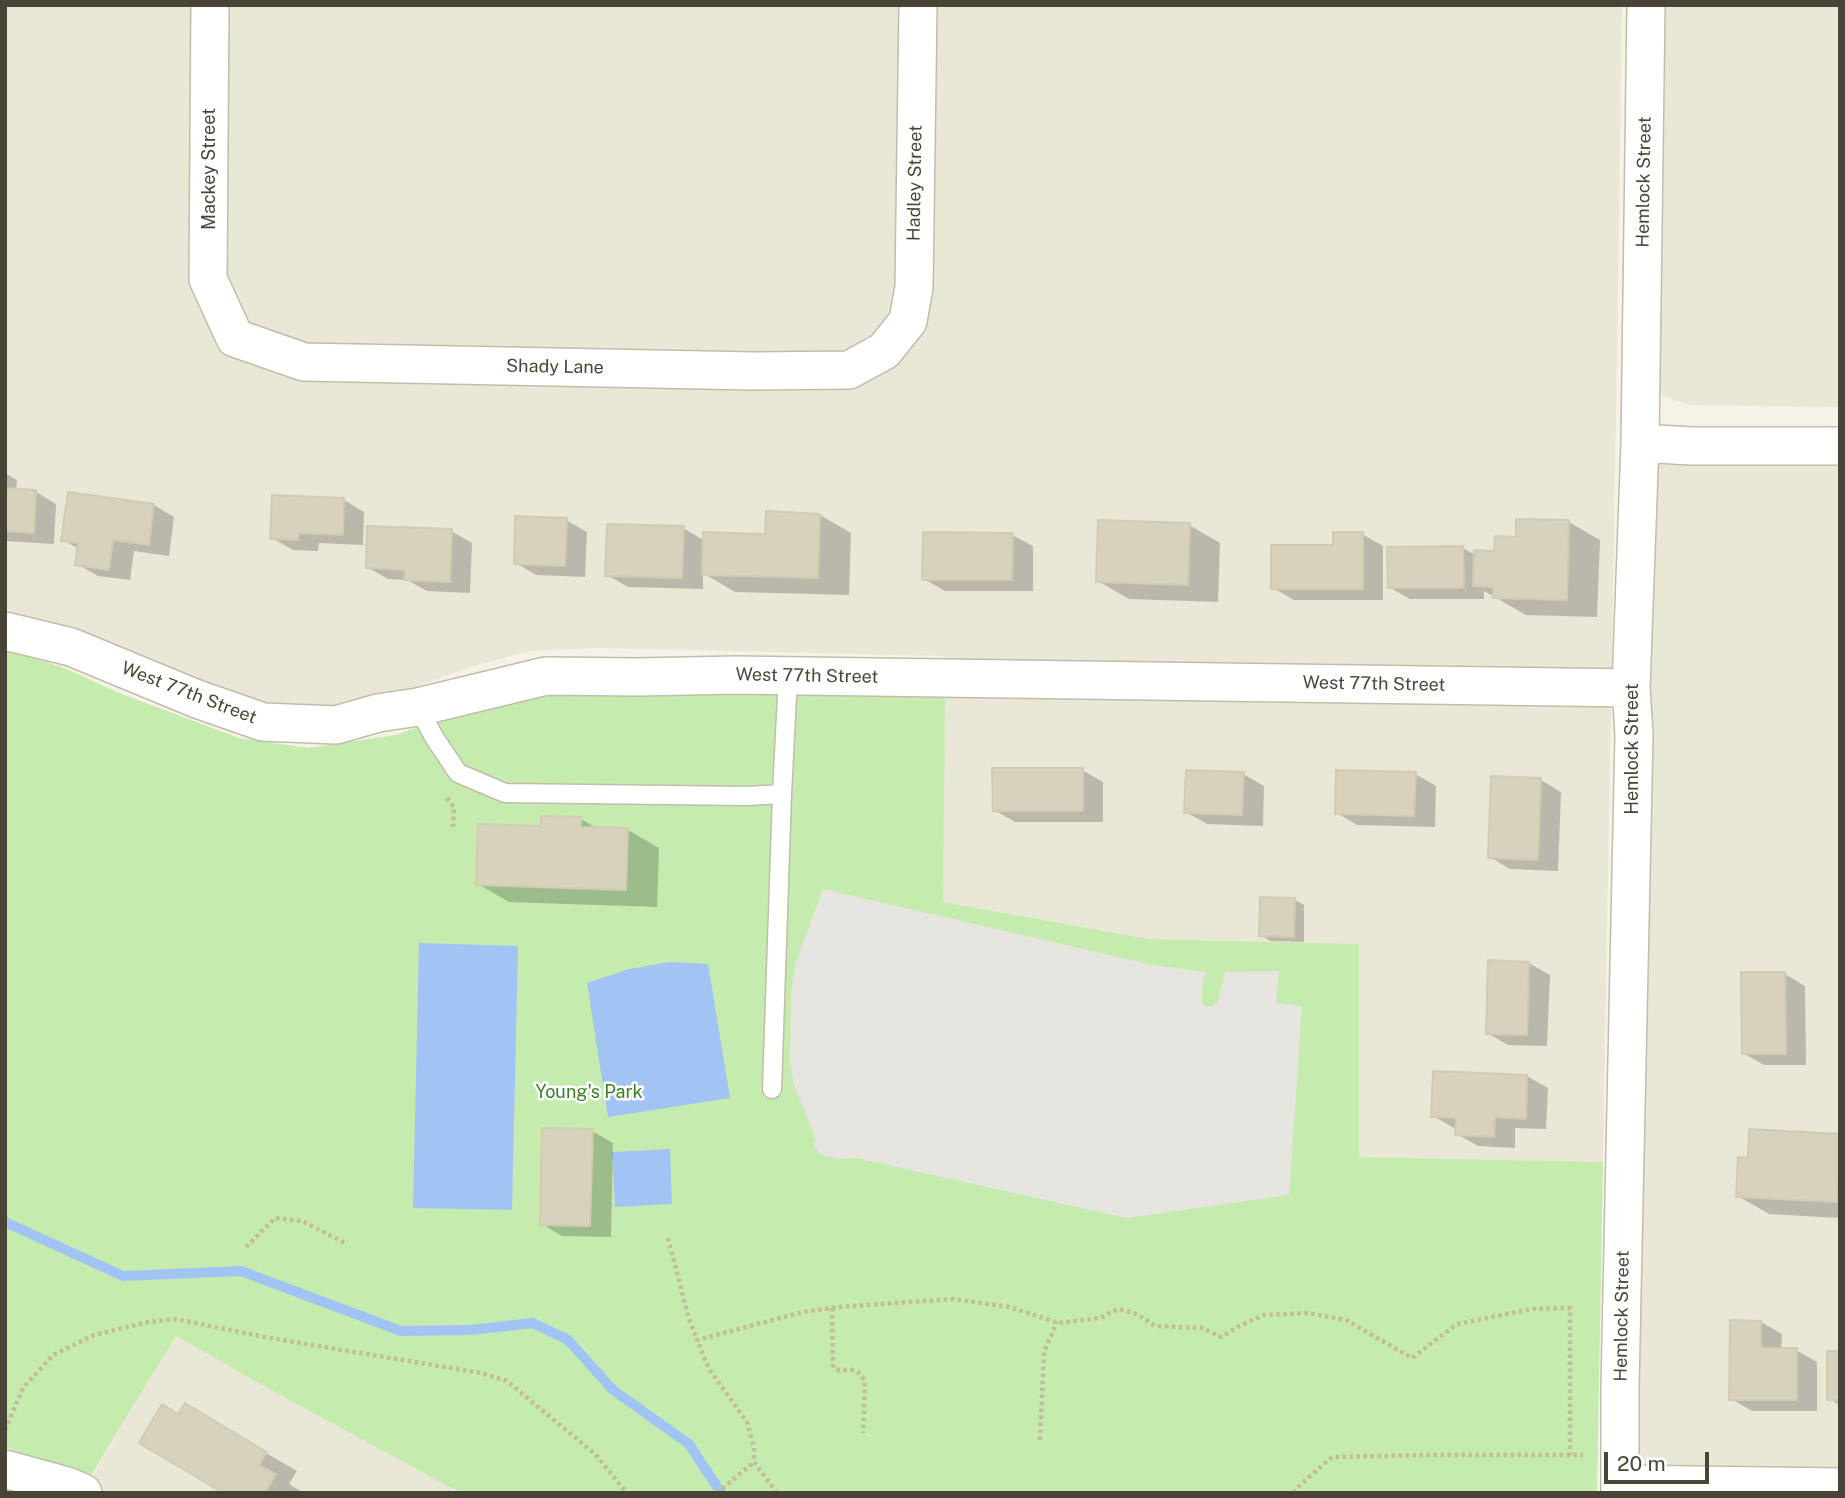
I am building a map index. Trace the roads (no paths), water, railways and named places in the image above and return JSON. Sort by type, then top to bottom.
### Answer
[{"type":"street","name":"Mackey Street","points":[[210,5],[208,279],[230,329]]},
{"type":"street","name":"Hadley Street","points":[[884,351],[908,321],[914,287],[918,5]]},
{"type":"street","name":"Hemlock Street","points":[[1620,1489],[1646,5]]},
{"type":"street","name":"Shady Lane","points":[[230,329],[235,338],[304,362],[739,371],[849,370],[884,351]]},
{"type":"street","points":[[1640,443],[1691,446],[1840,446]]},
{"type":"street","name":"West 77th Street","points":[[5,631],[71,648],[197,699],[263,722],[335,725],[546,676],[788,676],[1632,688]]},
{"type":"street","points":[[5,1469],[83,1493]]},
{"type":"street","points":[[1620,1489],[1840,1488]]},
{"type":"lane","points":[[772,1089],[788,676]]},
{"type":"lane","points":[[418,707],[458,773],[505,793],[747,796],[782,794]]},
{"type":"water","points":[[419,943],[518,946],[512,1210],[413,1208]]},
{"type":"water","points":[[670,962],[708,964],[730,1098],[608,1117],[587,983],[629,969]]},
{"type":"water","points":[[670,1149],[672,1204],[615,1207],[612,1152]]},
{"type":"waterway","points":[[5,1222],[123,1276],[241,1271],[401,1331],[470,1330],[533,1323],[568,1340],[613,1390],[689,1444],[721,1493]]},
{"type":"park label","name":"Young's Park","points":[[589,1092]]}]
